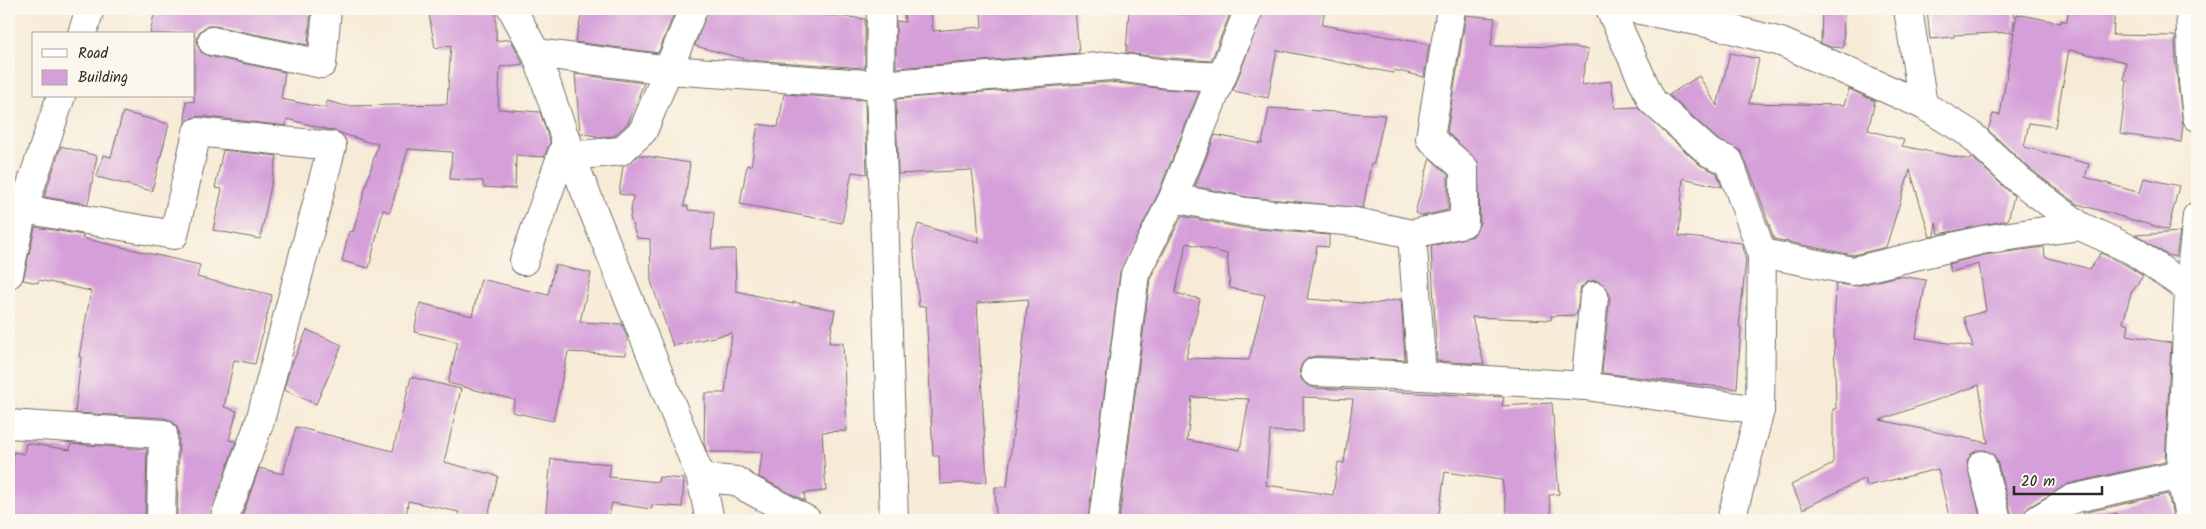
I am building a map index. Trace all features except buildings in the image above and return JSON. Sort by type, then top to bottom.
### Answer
[{"type":"street","points":[[83,32],[90,9]]},
{"type":"street","points":[[212,41],[322,64],[327,9]]},
{"type":"street","points":[[512,9],[536,53],[569,148],[701,478],[710,520]]},
{"type":"street","points":[[569,148],[621,151],[643,131],[693,9]]},
{"type":"street","points":[[881,9],[880,85],[894,520]]},
{"type":"street","points":[[1103,520],[1135,274],[1173,198],[1249,9]]},
{"type":"street","points":[[1173,198],[1244,212],[1355,222],[1412,234],[1464,223],[1464,168],[1430,138],[1451,9]]},
{"type":"street","points":[[1610,9],[1652,101],[1710,153],[1729,161],[1762,253],[1760,410],[1731,520]]},
{"type":"street","points":[[1635,9],[1712,24],[1780,42],[1923,105],[1969,133],[2018,180],[2080,226],[2134,251],[2193,292]]},
{"type":"street","points":[[1908,9],[1923,105]]},
{"type":"street","points":[[2190,9],[2193,82],[2197,117]]},
{"type":"street","points":[[536,53],[669,70],[880,85],[1110,66],[1167,74],[1222,77]]},
{"type":"street","points":[[9,274],[23,209],[60,98]]},
{"type":"street","points":[[23,209],[174,235],[196,132],[332,146],[260,421],[224,520]]},
{"type":"street","points":[[524,261],[569,148]]},
{"type":"street","points":[[2190,520],[2180,475],[2197,216]]},
{"type":"street","points":[[1762,253],[1852,271],[1982,240],[2080,226]]},
{"type":"street","points":[[1412,234],[1422,376]]},
{"type":"street","points":[[1585,386],[1594,296]]},
{"type":"street","points":[[1315,372],[1422,376],[1585,386],[1760,410]]},
{"type":"street","points":[[9,424],[163,434],[161,520]]},
{"type":"street","points":[[1982,466],[1997,520]]},
{"type":"street","points":[[2037,520],[2072,499],[2180,475]]},
{"type":"street","points":[[701,478],[737,481],[745,488],[807,520]]}]
